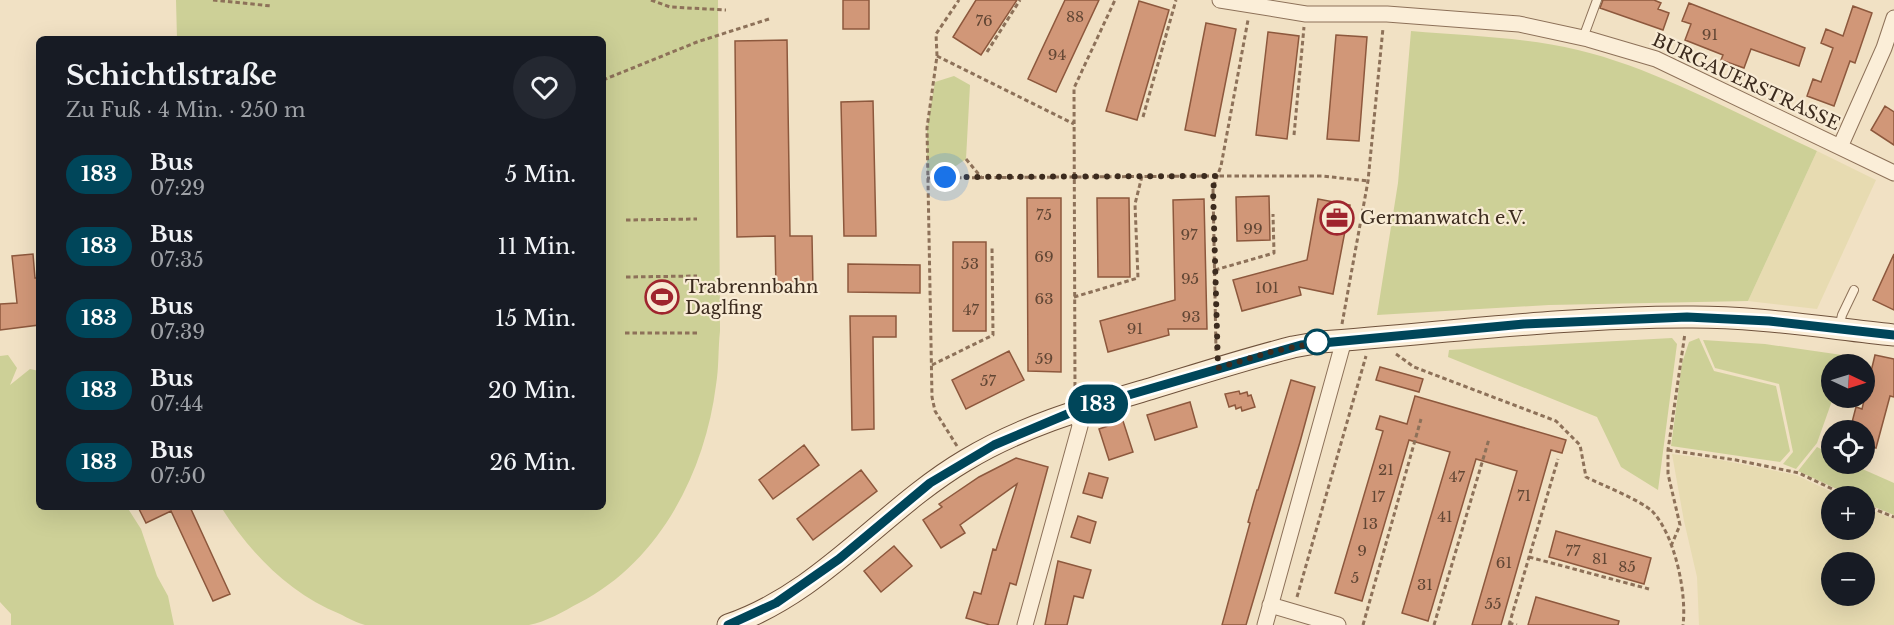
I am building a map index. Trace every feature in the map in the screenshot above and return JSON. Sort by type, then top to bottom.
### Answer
[{"type":"street","name":"BURGAUERSTRASSE","points":[[1220,0],[1306,14],[1389,7],[1519,24],[1583,38],[1656,59],[1894,173]]},
{"type":"street","points":[[1840,147],[1884,48],[1894,18]]},
{"type":"street","points":[[728,625],[776,603],[839,559],[930,483],[966,460],[1023,431],[1077,410],[1343,333],[1545,323],[1689,327],[1769,321],[1894,335]]},
{"type":"street","points":[[1265,625],[1343,333]]},
{"type":"street","points":[[1025,625],[1080,426],[1077,410]]},
{"type":"street","points":[[1270,605],[1338,625]]},
{"type":"lane","points":[[1583,38],[1597,0]]},
{"type":"lane","points":[[1839,329],[1842,315],[1854,290]]},
{"type":"path","points":[[213,0],[271,6]]},
{"type":"path","points":[[651,0],[670,7],[726,10]]},
{"type":"path","points":[[959,0],[936,34],[938,56],[927,128],[927,178],[932,397],[935,411],[966,460]]},
{"type":"path","points":[[987,52],[1020,0]]},
{"type":"path","points":[[1077,410],[1074,297],[1074,87],[1115,0]]},
{"type":"path","points":[[1143,117],[1176,0]]},
{"type":"path","points":[[1218,368],[1213,188],[1221,166],[1251,6]]},
{"type":"path","points":[[1343,333],[1368,181],[1382,31],[1389,7]]},
{"type":"path","points":[[1294,135],[1306,14]]},
{"type":"path","points":[[606,79],[697,42],[769,19]]},
{"type":"path","points":[[938,56],[1074,124]]},
{"type":"path","points":[[966,159],[981,177]]},
{"type":"path","points":[[1074,297],[1138,278],[1135,204],[1142,176]]},
{"type":"path","points":[[927,178],[1216,176],[1322,177],[1368,181]]},
{"type":"path","points":[[1214,270],[1274,253],[1273,214]]},
{"type":"path","points":[[626,220],[697,219]]},
{"type":"path","points":[[932,365],[993,335],[992,247]]},
{"type":"path","points":[[626,277],[697,276]]},
{"type":"path","points":[[1671,546],[1680,525],[1668,474],[1668,450],[1689,327]]},
{"type":"path","points":[[625,333],[697,333]]},
{"type":"path","points":[[1400,349],[1389,350],[1414,367],[1556,421],[1580,445],[1586,477],[1650,510],[1663,525],[1671,546],[1686,604],[1683,625]]},
{"type":"path","points":[[1292,612],[1367,351]]},
{"type":"path","points":[[1363,625],[1421,420]]},
{"type":"path","points":[[1434,625],[1489,439]]},
{"type":"path","points":[[1668,450],[1736,460],[1798,473],[1826,486]]},
{"type":"path","points":[[1517,625],[1509,624],[1558,459]]},
{"type":"path","points":[[1875,509],[1894,517]]},
{"type":"path","points":[[1529,557],[1649,589]]},
{"type":"shaded area","points":[[1817,151],[1876,180],[1817,309],[1748,301]]},
{"type":"shaded area","points":[[1672,454],[1721,460],[1796,475],[1821,487],[1821,540],[1875,540],[1875,512],[1894,519],[1894,625],[1699,625],[1697,577]]},
{"type":"green space","name":"Trabrennbahn Daglfing","points":[[176,0],[718,0],[720,331],[717,379],[710,418],[689,482],[655,539],[633,564],[607,585],[579,603],[555,616],[529,625],[365,625],[321,605],[288,583],[258,556],[223,510],[606,510],[606,36],[177,36]]},
{"type":"green space","points":[[1411,31],[1537,42],[1608,58],[1669,81],[1817,151],[1748,301],[1549,305],[1377,315],[1398,183]]},
{"type":"green space","points":[[954,76],[970,85],[966,159],[953,168],[927,171],[927,128],[935,82]]},
{"type":"green space","points":[[1672,338],[1677,344],[1658,490],[1621,467],[1597,417],[1448,357],[1449,350]]},
{"type":"green space","points":[[1699,338],[1714,371],[1776,386],[1790,451],[1780,462],[1671,446],[1682,363],[1689,342]]},
{"type":"green space","points":[[1703,340],[1765,344],[1835,354],[1821,354],[1821,408],[1829,408],[1825,420],[1821,420],[1821,432],[1817,443],[1796,469],[1783,464],[1793,452],[1779,384],[1715,368]]},
{"type":"green space","points":[[8,355],[17,368],[10,385],[30,369],[36,370],[36,510],[129,510],[141,529],[157,576],[168,596],[174,625],[11,625],[11,614],[0,602],[0,356]]},
{"type":"green space","points":[[1817,447],[1821,449],[1821,474],[1874,474],[1894,483],[1894,515],[1875,507],[1875,486],[1830,486],[1798,471]]},
{"type":"building","points":[[843,0],[869,0],[869,29],[843,29]]},
{"type":"building","points":[[976,0],[1017,0],[981,55],[953,37]]},
{"type":"building","points":[[1065,0],[1099,0],[1056,92],[1028,79]]},
{"type":"building","points":[[1603,0],[1654,0],[1661,3],[1658,9],[1669,13],[1663,30],[1600,8]]},
{"type":"building","points":[[1139,1],[1169,10],[1137,120],[1106,111]]},
{"type":"building","points":[[1689,3],[1805,48],[1799,66],[1751,49],[1744,68],[1721,60],[1723,55],[1685,40],[1691,24],[1682,21]]},
{"type":"building","points":[[1853,6],[1872,13],[1855,63],[1850,61],[1834,106],[1807,96],[1813,79],[1821,82],[1833,48],[1821,43],[1826,29],[1843,36]]},
{"type":"building","points":[[1206,23],[1236,29],[1215,136],[1185,130]]},
{"type":"building","points":[[1268,32],[1299,36],[1287,139],[1256,135]]},
{"type":"building","points":[[1336,35],[1367,37],[1359,141],[1327,139]]},
{"type":"building","points":[[787,40],[790,236],[812,236],[813,289],[776,290],[775,236],[737,237],[735,41]]},
{"type":"building","points":[[873,101],[876,236],[844,236],[841,102]]},
{"type":"building","points":[[1885,106],[1894,112],[1894,145],[1871,130]]},
{"type":"building","points":[[1269,196],[1270,240],[1237,241],[1236,197]]},
{"type":"building","points":[[1027,198],[1061,198],[1061,372],[1028,371]]},
{"type":"building","points":[[1097,198],[1129,198],[1130,277],[1098,277]]},
{"type":"building","points":[[1204,199],[1207,329],[1168,329],[1169,335],[1108,352],[1100,321],[1175,300],[1173,200]]},
{"type":"building","points":[[1318,199],[1350,205],[1333,294],[1299,287],[1301,295],[1242,311],[1233,280],[1307,260]]},
{"type":"building","points":[[953,242],[986,242],[986,331],[953,331]]},
{"type":"building","points":[[33,254],[36,278],[36,325],[0,330],[0,304],[17,303],[12,256]]},
{"type":"building","points":[[1894,254],[1894,310],[1873,300]]},
{"type":"building","points":[[848,264],[920,265],[920,293],[848,292]]},
{"type":"building","points":[[850,316],[896,316],[896,337],[873,337],[874,429],[852,430]]},
{"type":"building","points":[[1009,351],[1024,380],[966,409],[952,380]]},
{"type":"building","points":[[1875,355],[1894,359],[1894,397],[1890,396],[1876,448],[1875,420],[1853,420],[1856,408],[1875,408]]},
{"type":"building","points":[[1380,367],[1423,379],[1419,392],[1376,380]]},
{"type":"building","points":[[1291,380],[1315,387],[1300,442],[1246,625],[1222,625],[1257,490]]},
{"type":"building","points":[[1239,391],[1240,394],[1247,392],[1248,396],[1251,395],[1255,407],[1242,411],[1241,407],[1236,409],[1235,405],[1229,407],[1225,394]]},
{"type":"building","points":[[1415,396],[1566,440],[1562,453],[1551,450],[1501,625],[1472,625],[1517,471],[1476,459],[1428,621],[1402,613],[1450,452],[1409,440],[1362,601],[1335,593],[1383,431],[1376,429],[1380,416],[1407,424]]},
{"type":"building","points":[[1190,402],[1197,427],[1155,440],[1147,415]]},
{"type":"building","points":[[1123,421],[1133,452],[1109,460],[1099,429]]},
{"type":"building","points":[[804,445],[819,465],[773,499],[759,480]]},
{"type":"building","points":[[1016,458],[1048,467],[1016,585],[1010,583],[998,625],[990,625],[966,618],[974,592],[981,594],[993,549],[996,550],[1017,484],[960,525],[965,533],[941,548],[923,520],[942,507],[939,504],[979,477]]},
{"type":"building","points":[[861,470],[877,491],[813,540],[797,519]]},
{"type":"building","points":[[1089,473],[1108,478],[1102,498],[1083,493]]},
{"type":"building","points":[[140,510],[191,510],[230,594],[213,601],[171,511],[146,523]]},
{"type":"building","points":[[1078,516],[1096,522],[1090,543],[1071,537]]},
{"type":"building","points":[[1556,531],[1651,558],[1644,584],[1549,557]]},
{"type":"building","points":[[894,546],[912,566],[881,592],[864,571]]},
{"type":"building","points":[[1058,561],[1091,570],[1083,598],[1074,596],[1067,625],[1045,625]]},
{"type":"building","points":[[1536,597],[1619,621],[1618,625],[1528,625]]},
{"type":"bus line","name":"183","points":[[728,625],[744,620],[776,603],[839,559],[930,483],[994,445],[1077,410],[1274,351],[1321,342],[1609,319],[1732,318],[1894,335]]},
{"type":"place","name":"Germanwatch e.V.","points":[[1337,218]]},
{"type":"place","name":"Trabrennbahn Daglfing","points":[[662,297]]},
{"type":"route","points":[[945,177],[1216,176],[1213,188],[1218,368],[1274,351],[1321,342],[1317,342]]}]
